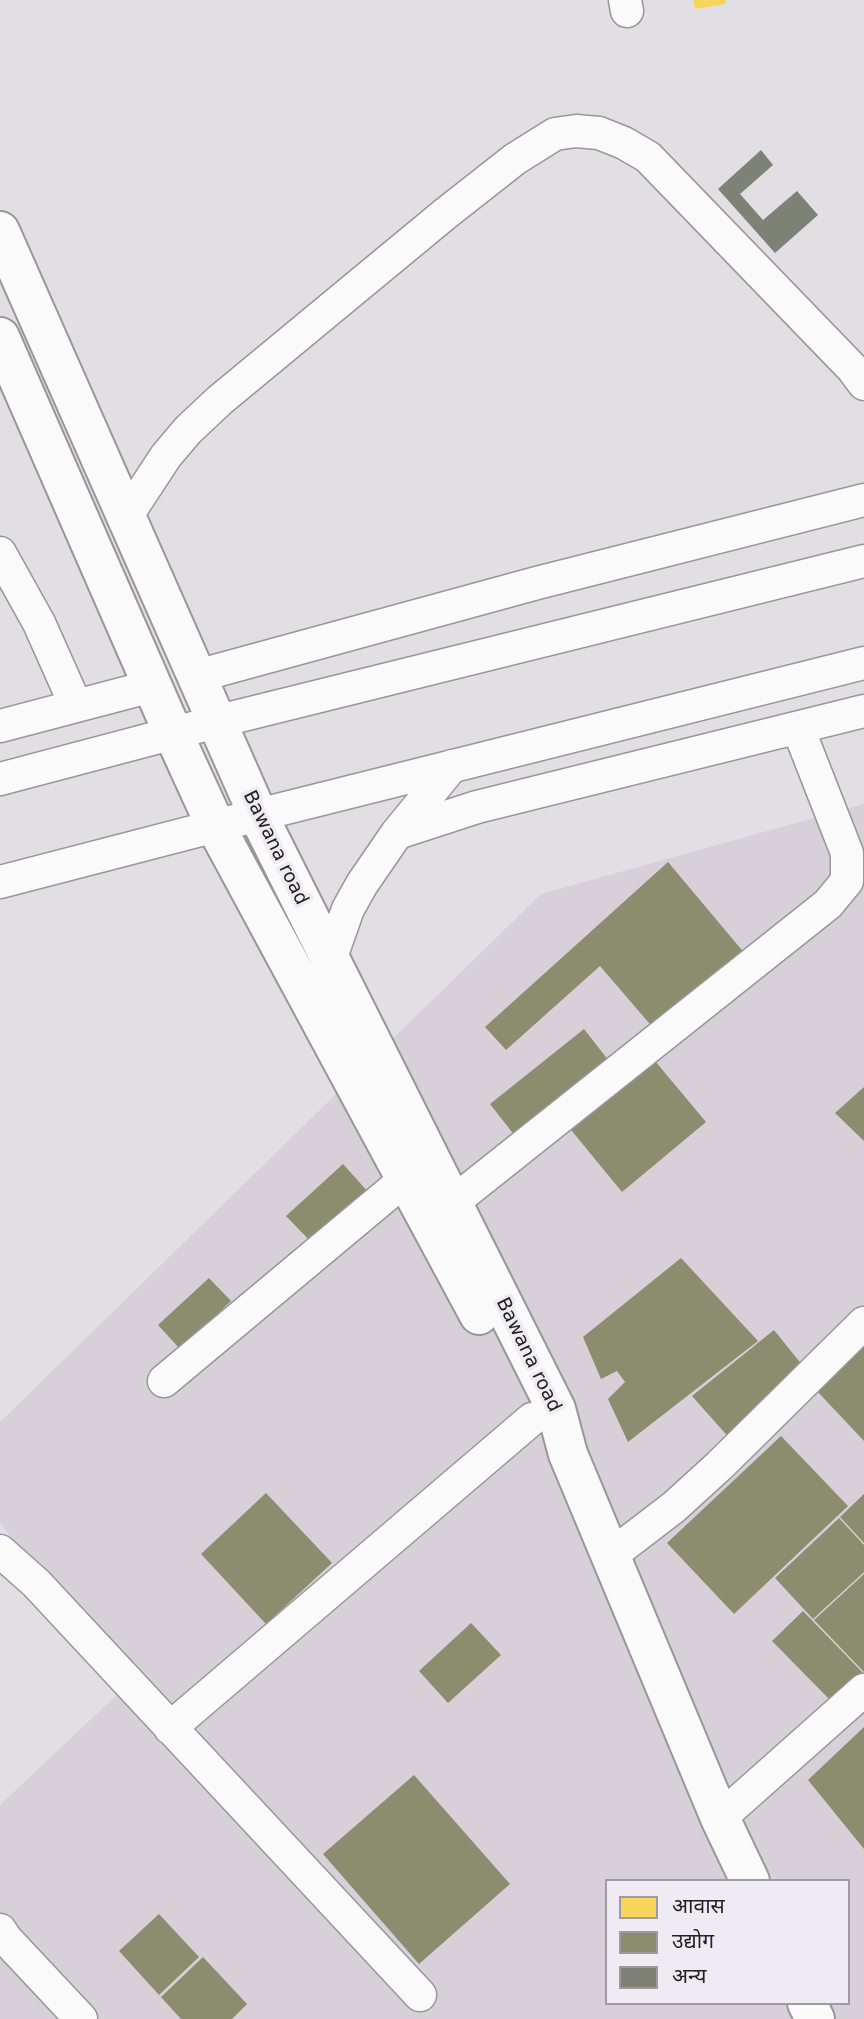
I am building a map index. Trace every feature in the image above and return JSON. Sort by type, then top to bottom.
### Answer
[{"type":"main road","name":"Bawana road","points":[[0,231],[258,815],[556,1409],[569,1454],[610,1556],[720,1818],[749,1879]]},
{"type":"main road","name":"Bawana road","points":[[0,337],[216,827],[407,1178],[533,1419],[569,1454]]},
{"type":"street","points":[[127,517],[166,456],[188,430],[220,400],[445,214],[515,159],[555,134],[576,131],[599,134],[624,143],[648,158],[852,368],[864,384]]},
{"type":"street","points":[[197,676],[537,583],[864,500]]},
{"type":"street","points":[[0,553],[39,623],[76,706]]},
{"type":"street","points":[[0,779],[173,733],[864,561]]},
{"type":"street","points":[[0,883],[258,815],[864,663]]},
{"type":"street","points":[[0,726],[152,686]]},
{"type":"street","points":[[397,833],[477,807],[864,711]]},
{"type":"street","points":[[452,1203],[828,904],[847,881],[847,853],[798,728]]},
{"type":"street","points":[[330,960],[348,909],[397,833],[452,766]]},
{"type":"street","points":[[164,1381],[407,1178]]},
{"type":"street","points":[[610,1556],[674,1507],[719,1466],[864,1323]]},
{"type":"street","points":[[170,1728],[533,1419]]},
{"type":"street","points":[[0,1551],[36,1583],[420,1995]]},
{"type":"street","points":[[720,1818],[864,1690]]},
{"type":"street","points":[[0,1930],[81,2019]]},
{"type":"shaded area","points":[[864,804],[864,2019],[0,2019],[0,1805],[125,1687],[0,1523],[0,1422],[541,894]]},
{"type":"building: आवास","points":[[693,0],[726,0],[726,4],[695,9]]},
{"type":"building: उद्योग","points":[[668,862],[746,955],[655,1030],[600,966],[506,1050],[485,1027]]},
{"type":"building: उद्योग","points":[[584,1029],[613,1066],[519,1141],[490,1104]]},
{"type":"building: उद्योग","points":[[650,1055],[706,1122],[622,1192],[567,1125]]},
{"type":"building: उद्योग","points":[[864,1087],[864,1141],[835,1113]]},
{"type":"building: उद्योग","points":[[343,1164],[369,1193],[313,1244],[286,1216]]},
{"type":"building: उद्योग","points":[[681,1258],[758,1341],[628,1442],[608,1399],[625,1382],[617,1371],[601,1379],[583,1337]]},
{"type":"building: उद्योग","points":[[209,1278],[231,1301],[180,1349],[158,1325]]},
{"type":"building: उद्योग","points":[[774,1330],[807,1371],[732,1441],[692,1396]]},
{"type":"building: उद्योग","points":[[864,1342],[864,1441],[816,1390]]},
{"type":"building: उद्योग","points":[[781,1436],[848,1506],[734,1614],[667,1543]]},
{"type":"building: उद्योग","points":[[266,1493],[332,1563],[266,1624],[201,1554]]},
{"type":"building: उद्योग","points":[[864,1494],[864,1543],[840,1517]]},
{"type":"building: उद्योग","points":[[839,1518],[864,1545],[864,1572],[813,1619],[775,1578]]},
{"type":"building: उद्योग","points":[[864,1574],[864,1672],[814,1620]]},
{"type":"building: उद्योग","points":[[803,1611],[864,1674],[835,1705],[772,1641]]},
{"type":"building: उद्योग","points":[[471,1623],[501,1655],[448,1703],[419,1671]]},
{"type":"building: उद्योग","points":[[864,1727],[864,1849],[808,1780]]},
{"type":"building: उद्योग","points":[[414,1775],[510,1884],[419,1964],[323,1854]]},
{"type":"building: उद्योग","points":[[159,1914],[199,1957],[159,1995],[119,1951]]},
{"type":"building: उद्योग","points":[[203,1957],[247,2004],[232,2019],[181,2019],[161,1997]]},
{"type":"building: अन्य","points":[[761,150],[773,165],[740,194],[763,220],[797,191],[818,215],[775,253],[718,189]]}]
